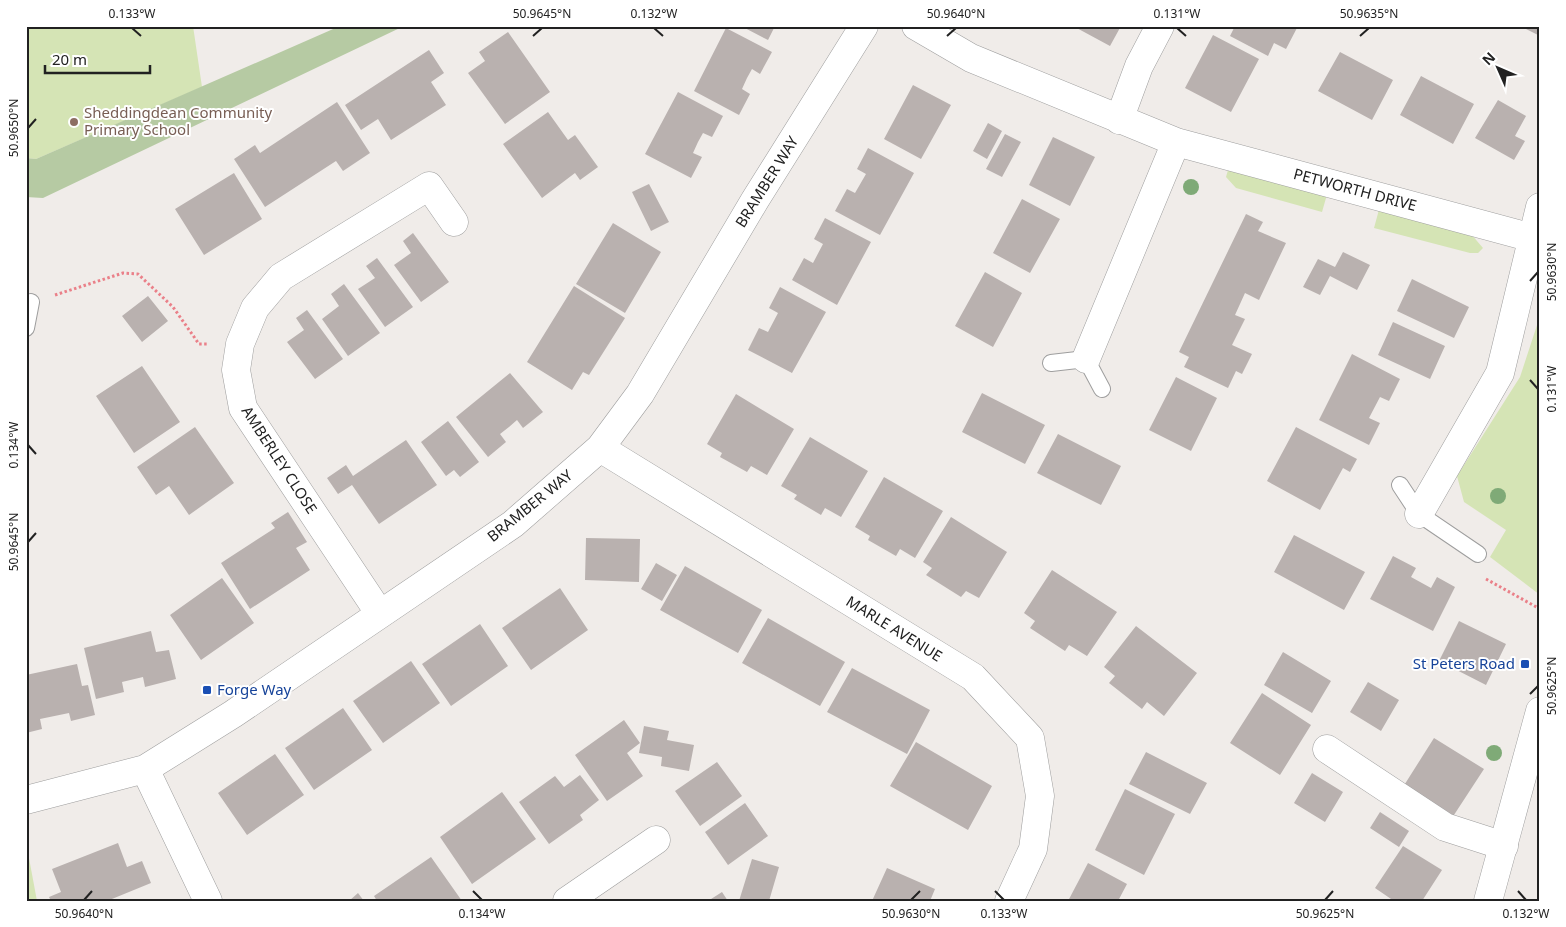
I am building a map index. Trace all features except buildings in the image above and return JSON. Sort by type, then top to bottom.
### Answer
[{"type":"street","name":"BRAMBER WAY","points":[[26,800],[145,769],[233,714],[513,524],[600,448],[640,394],[755,200],[864,26]]},
{"type":"street","name":"PETWORTH DRIVE","points":[[916,26],[971,58],[1176,142],[1537,239]]},
{"type":"street","points":[[1119,120],[1139,66],[1160,26]]},
{"type":"street","points":[[1086,359],[1176,142]]},
{"type":"street","name":"AMBERLEY CLOSE","points":[[380,614],[243,408],[236,370],[240,344],[255,308],[281,277],[428,186],[454,222]]},
{"type":"street","points":[[1419,514],[1500,373],[1537,239],[1540,208]]},
{"type":"street","name":"MARLE AVENUE","points":[[600,448],[972,677],[1030,738],[1040,796],[1033,849],[1009,901]]},
{"type":"street","points":[[1488,901],[1540,711]]},
{"type":"street","points":[[1327,750],[1445,827],[1504,846]]},
{"type":"street","points":[[145,769],[208,901]]},
{"type":"street","points":[[567,901],[656,840]]},
{"type":"lane","points":[[26,328],[31,302]]},
{"type":"lane","points":[[1052,364],[1086,359],[1102,389]]},
{"type":"lane","points":[[1400,485],[1419,514],[1478,554]]},
{"type":"path","points":[[31,302],[123,273],[138,274],[173,307],[199,344],[240,344]]},
{"type":"path","points":[[1478,554],[1479,575],[1540,609]]},
{"type":"green space","name":"Sheddingdean Community Primary School","points":[[26,26],[193,26],[202,87],[36,159],[26,158]]},
{"type":"green space","points":[[340,26],[404,26],[43,198],[26,197],[26,158],[36,159]]},
{"type":"green space","points":[[1230,163],[1328,191],[1322,212],[1236,188],[1226,177]]},
{"type":"green space","points":[[1380,206],[1471,234],[1483,248],[1478,253],[1470,253],[1374,228]]},
{"type":"green space","points":[[1540,316],[1540,595],[1490,557],[1506,530],[1464,502],[1457,476],[1520,377]]},
{"type":"green space","points":[[26,842],[37,901],[26,901]]},
{"type":"place","name":"Sheddingdean Community Primary School","points":[[74,122]]},
{"type":"place","name":"St Peters Road","points":[[1525,664]]},
{"type":"place","name":"Forge Way","points":[[207,690]]}]
